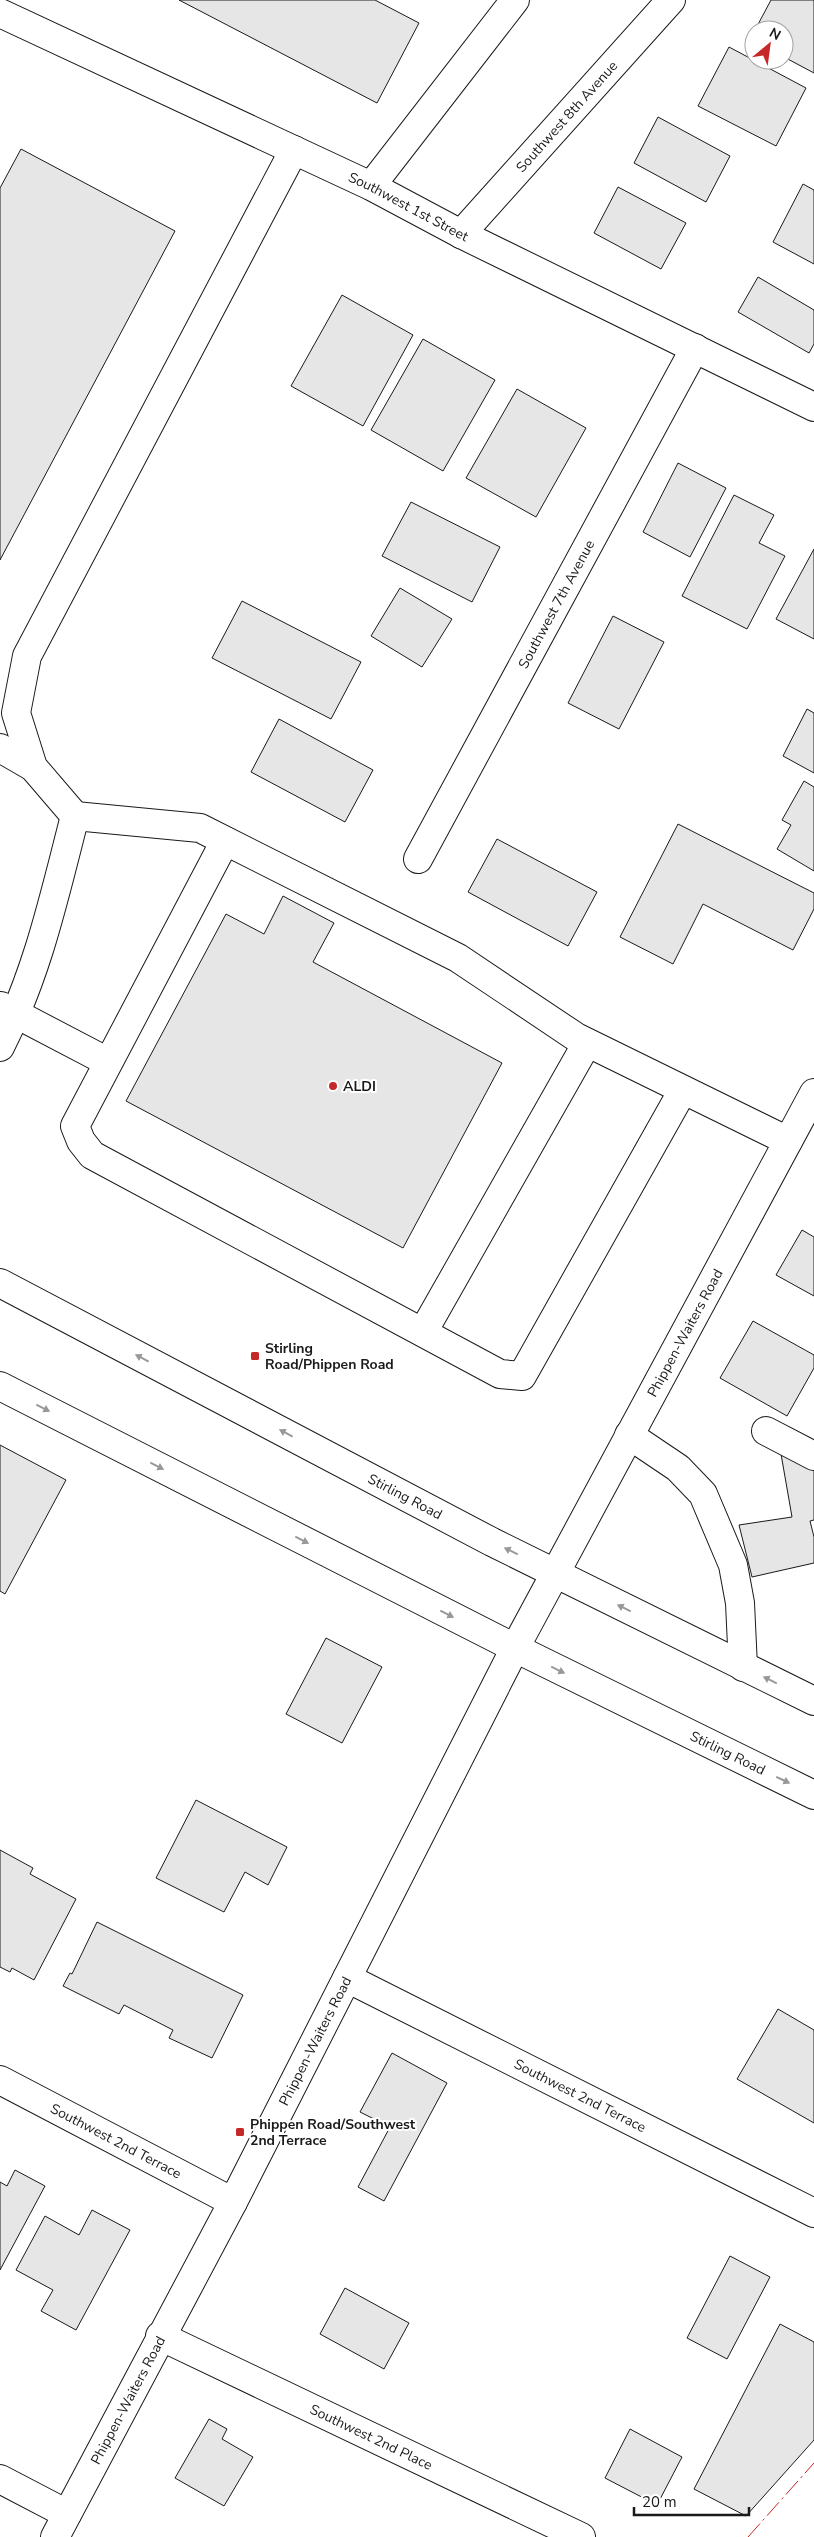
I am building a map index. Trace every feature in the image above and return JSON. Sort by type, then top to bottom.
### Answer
[{"type":"street","points":[[371,186],[515,0]]},
{"type":"street","name":"Southwest 8th Avenue","points":[[461,234],[671,0]]},
{"type":"street","name":"Southwest 1st Street","points":[[5,9],[371,186],[461,234],[814,407]]},
{"type":"street","points":[[33,767],[16,713],[27,656],[294,150]]},
{"type":"street","name":"Southwest 7th Avenue","points":[[418,859],[695,348]]},
{"type":"street","points":[[0,748],[33,767],[75,816],[200,828],[458,958],[587,1043],[788,1141]]},
{"type":"street","points":[[0,1047],[8,1010],[39,957],[75,816]]},
{"type":"street","points":[[225,841],[74,1126],[81,1141],[92,1155],[500,1374],[522,1376],[683,1090]]},
{"type":"street","points":[[8,1010],[108,1062]]},
{"type":"street","points":[[423,1332],[587,1043]]},
{"type":"street","name":"Phippen-Waiters Road","points":[[61,2525],[233,2202],[554,1573],[814,1093]]},
{"type":"street","name":"Stirling Road","points":[[0,1283],[554,1573],[814,1701]]},
{"type":"street","name":"Stirling Road","points":[[0,1386],[515,1648],[814,1795]]},
{"type":"street","points":[[766,1430],[814,1456]]},
{"type":"street","points":[[629,1435],[678,1468],[703,1494],[733,1566],[740,1603],[743,1667]]},
{"type":"street","name":"Southwest 2nd Terrace","points":[[347,1978],[814,2213]]},
{"type":"street","name":"Southwest 2nd Terrace","points":[[0,2080],[233,2202]]},
{"type":"street","name":"Southwest 2nd Place","points":[[160,2336],[581,2537]]},
{"type":"street","points":[[0,2479],[61,2525]]},
{"type":"building","points":[[179,0],[375,0],[419,23],[377,103]]},
{"type":"building","points":[[771,0],[814,0],[814,73],[794,62],[794,20],[760,20]]},
{"type":"building","points":[[729,47],[744,55],[744,70],[772,70],[806,88],[776,146],[698,106]]},
{"type":"building","points":[[658,117],[730,156],[706,202],[634,163]]},
{"type":"building","points":[[21,149],[175,231],[0,560],[0,188]]},
{"type":"building","points":[[803,184],[814,190],[814,264],[773,242]]},
{"type":"building","points":[[618,187],[686,223],[661,269],[594,233]]},
{"type":"building","points":[[758,277],[814,310],[814,344],[809,353],[738,312]]},
{"type":"building","points":[[342,295],[413,335],[363,426],[291,386]]},
{"type":"building","points":[[423,339],[495,380],[443,471],[371,430]]},
{"type":"building","points":[[517,389],[586,428],[536,517],[466,478]]},
{"type":"building","points":[[678,463],[726,488],[690,557],[643,532]]},
{"type":"building","points":[[734,495],[774,515],[759,543],[785,556],[747,629],[682,596]]},
{"type":"building","points":[[411,502],[500,547],[472,602],[382,556]]},
{"type":"building","points":[[814,549],[814,639],[776,619]]},
{"type":"building","points":[[400,588],[452,619],[422,667],[371,636]]},
{"type":"building","points":[[242,601],[361,662],[331,719],[212,658]]},
{"type":"building","points":[[613,616],[664,642],[619,729],[568,703]]},
{"type":"building","points":[[807,709],[814,713],[814,773],[783,756]]},
{"type":"building","points":[[279,719],[373,770],[345,822],[251,772]]},
{"type":"building","points":[[804,781],[814,787],[814,871],[777,849],[791,825],[782,820]]},
{"type":"building","points":[[678,824],[814,893],[814,909],[793,950],[703,904],[673,964],[620,937]]},
{"type":"building","points":[[497,839],[597,892],[568,946],[468,892]]},
{"type":"building","points":[[283,896],[334,923],[313,962],[502,1063],[403,1248],[126,1101],[226,914],[264,934]]},
{"type":"building","points":[[802,1230],[814,1237],[814,1296],[776,1275]]},
{"type":"building","points":[[753,1321],[814,1355],[814,1368],[787,1416],[720,1378]]},
{"type":"building","points":[[0,1445],[66,1480],[5,1594],[0,1591]]},
{"type":"building","points":[[781,1454],[814,1470],[814,1520],[810,1521],[814,1537],[814,1563],[752,1577],[739,1525],[792,1517]]},
{"type":"building","points":[[326,1638],[382,1667],[342,1743],[286,1714]]},
{"type":"building","points":[[196,1800],[287,1847],[268,1885],[245,1872],[224,1912],[156,1878]]},
{"type":"building","points":[[0,1850],[33,1868],[30,1874],[76,1899],[34,1980],[12,1968],[10,1972],[0,1967]]},
{"type":"building","points":[[97,1922],[243,1995],[212,2058],[169,2038],[173,2030],[124,2005],[119,2014],[63,1986],[70,1973],[72,1974]]},
{"type":"building","points":[[778,2009],[814,2030],[814,2123],[737,2079]]},
{"type":"building","points":[[392,2053],[447,2083],[384,2201],[358,2187],[390,2127],[360,2112]]},
{"type":"building","points":[[15,2170],[45,2186],[0,2270],[0,2182],[7,2186]]},
{"type":"building","points":[[92,2210],[130,2230],[76,2330],[41,2311],[53,2290],[16,2270],[45,2216],[79,2235]]},
{"type":"building","points":[[730,2256],[770,2277],[727,2359],[687,2338]]},
{"type":"building","points":[[345,2288],[409,2323],[384,2369],[320,2334]]},
{"type":"building","points":[[780,2324],[814,2342],[814,2440],[746,2516],[694,2489]]},
{"type":"building","points":[[209,2419],[227,2429],[222,2439],[253,2457],[224,2506],[175,2478]]},
{"type":"building","points":[[630,2429],[682,2457],[657,2505],[605,2478]]},
{"type":"power","points":[[748,2537],[814,2463]]},
{"type":"place","name":"ALDI","points":[[333,1086]]},
{"type":"place","name":"Stirling Road/Phippen Road","points":[[255,1356]]},
{"type":"place","name":"Phippen Road/Southwest 2nd Terrace","points":[[240,2132]]}]
